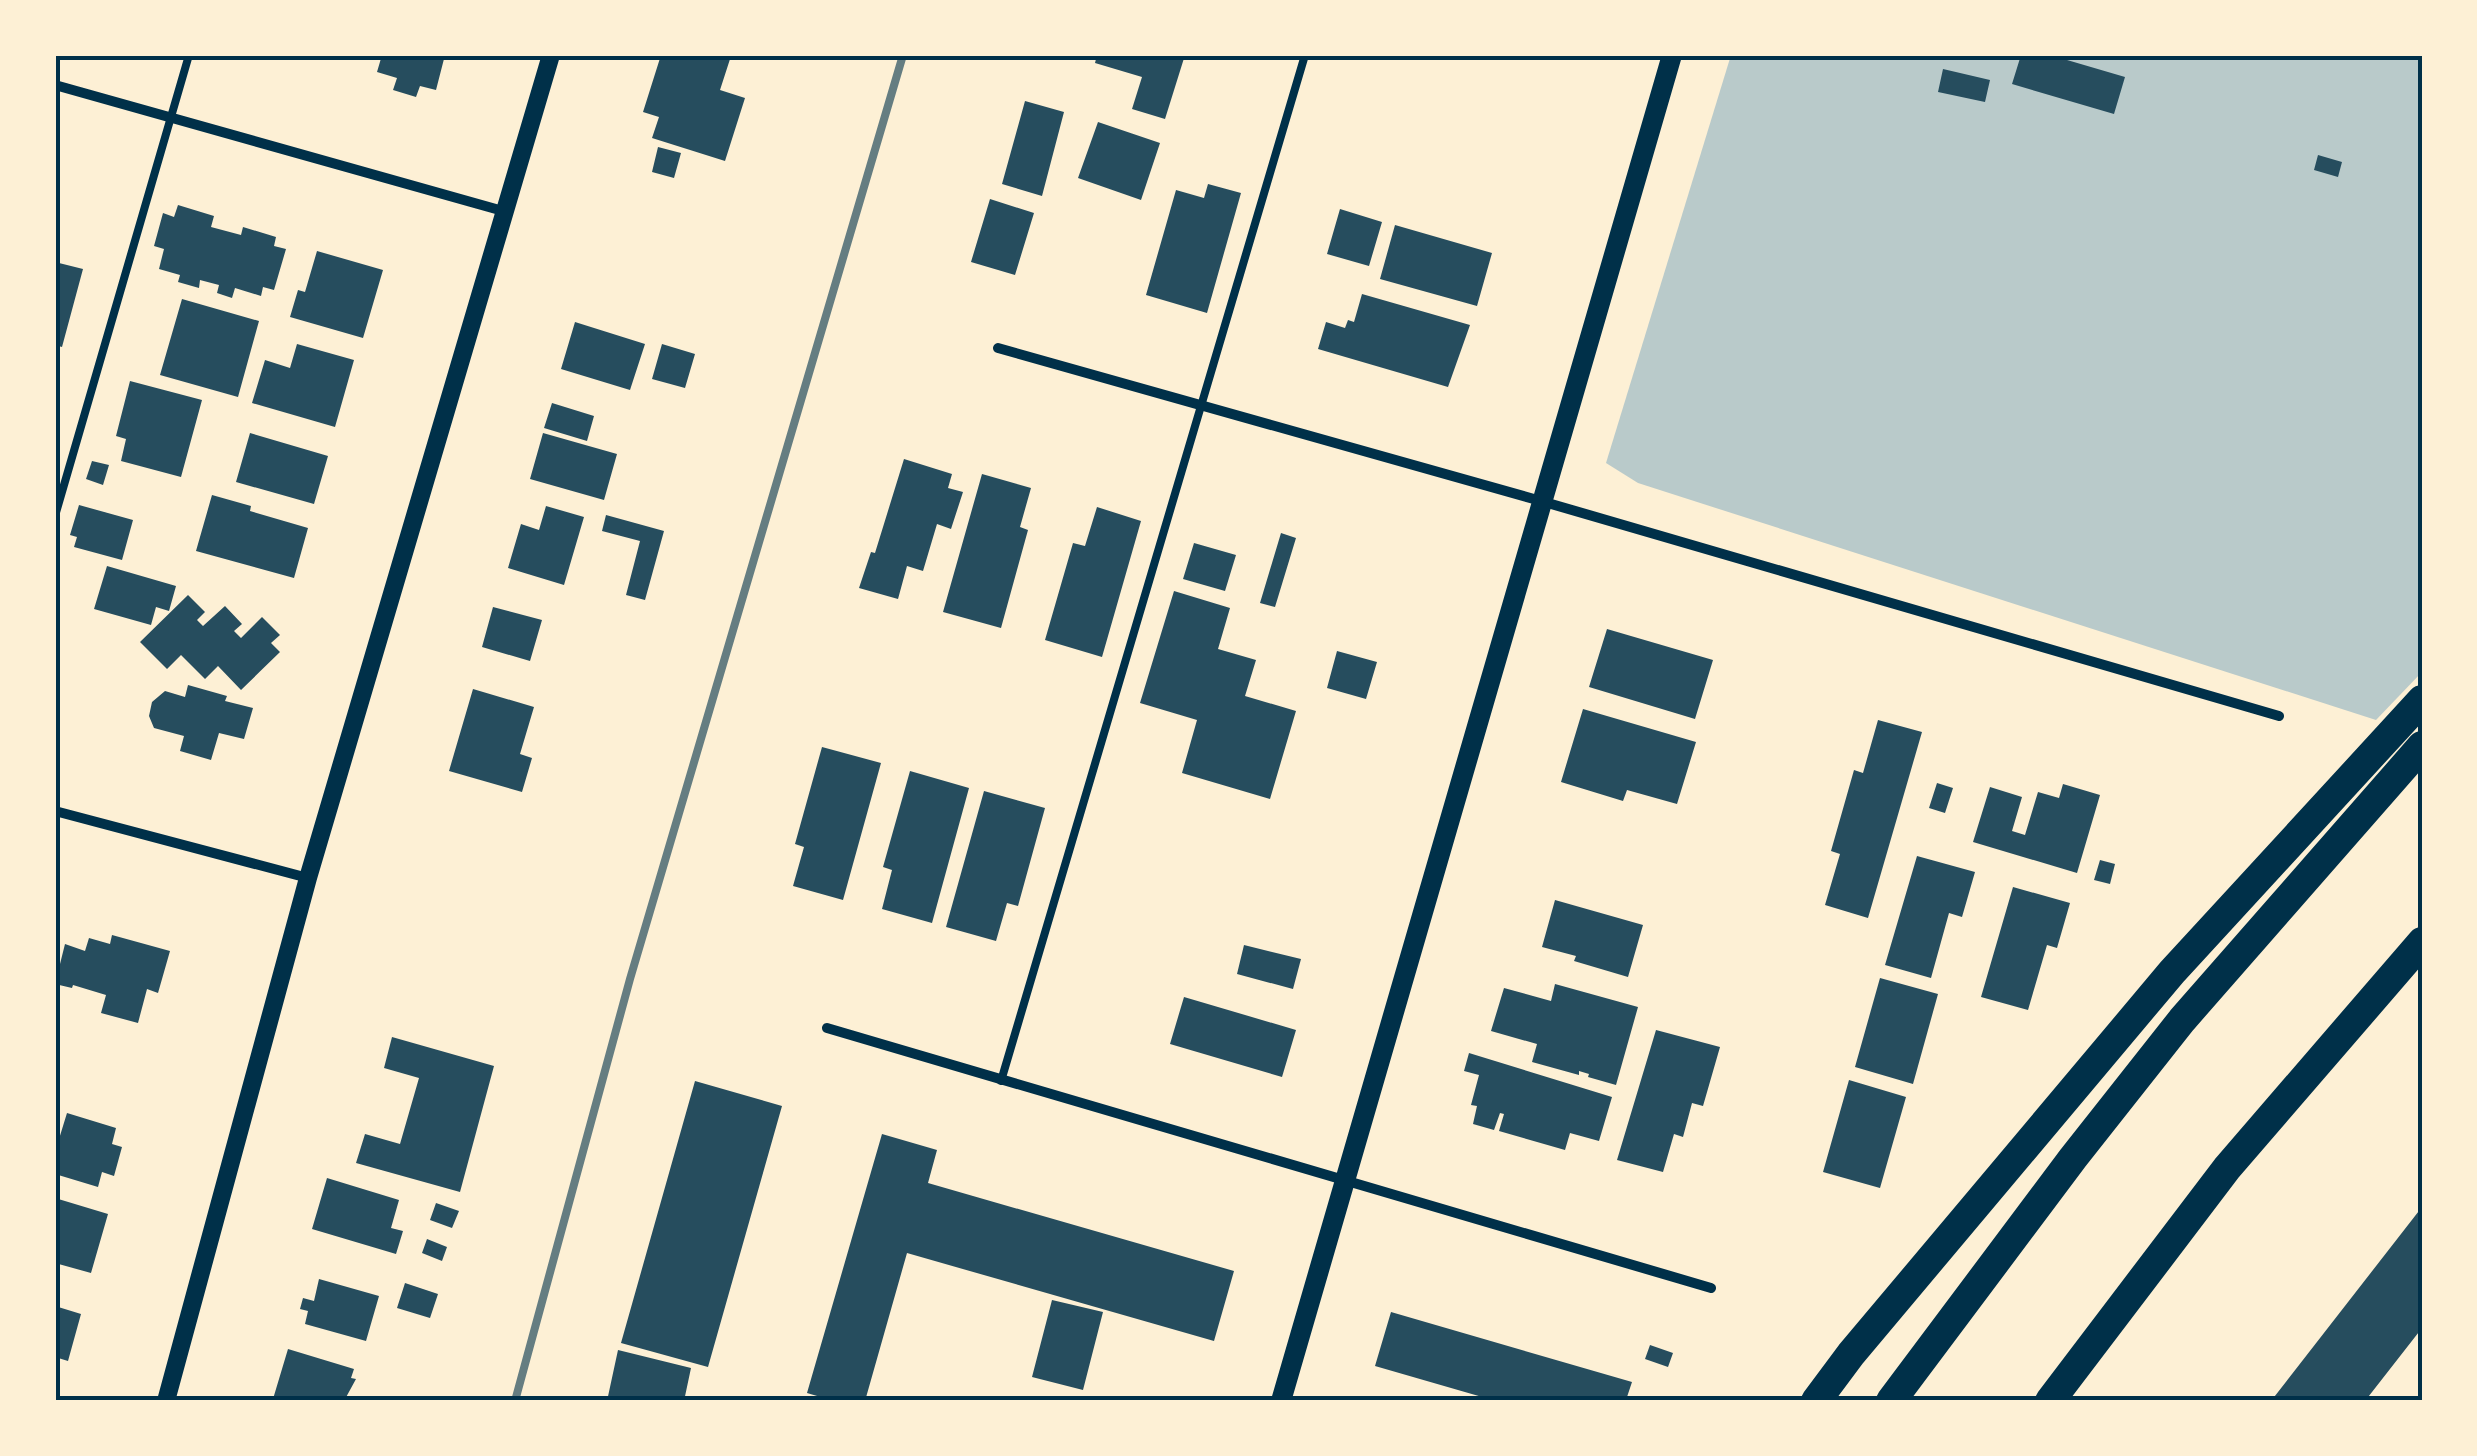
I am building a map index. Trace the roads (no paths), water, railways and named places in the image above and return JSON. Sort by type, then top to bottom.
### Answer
[{"type":"highway","points":[[1816,1401],[1851,1354],[2172,972],[2422,700]]},
{"type":"highway","points":[[1891,1401],[2182,1020],[2422,746]]},
{"type":"highway","points":[[2050,1401],[2227,1168],[2422,942]]},
{"type":"main road","points":[[1281,1401],[1672,55]]},
{"type":"street","points":[[166,1401],[308,878],[550,55]]},
{"type":"street","points":[[55,85],[503,211]]},
{"type":"street","points":[[998,348],[2279,716]]},
{"type":"street","points":[[55,811],[308,878]]},
{"type":"street","points":[[828,1028],[1711,1288]]},
{"type":"lane","points":[[55,516],[190,55]]},
{"type":"lane","points":[[1001,1081],[1305,55]]},
{"type":"railway","points":[[515,1401],[630,979],[903,55]]}]
